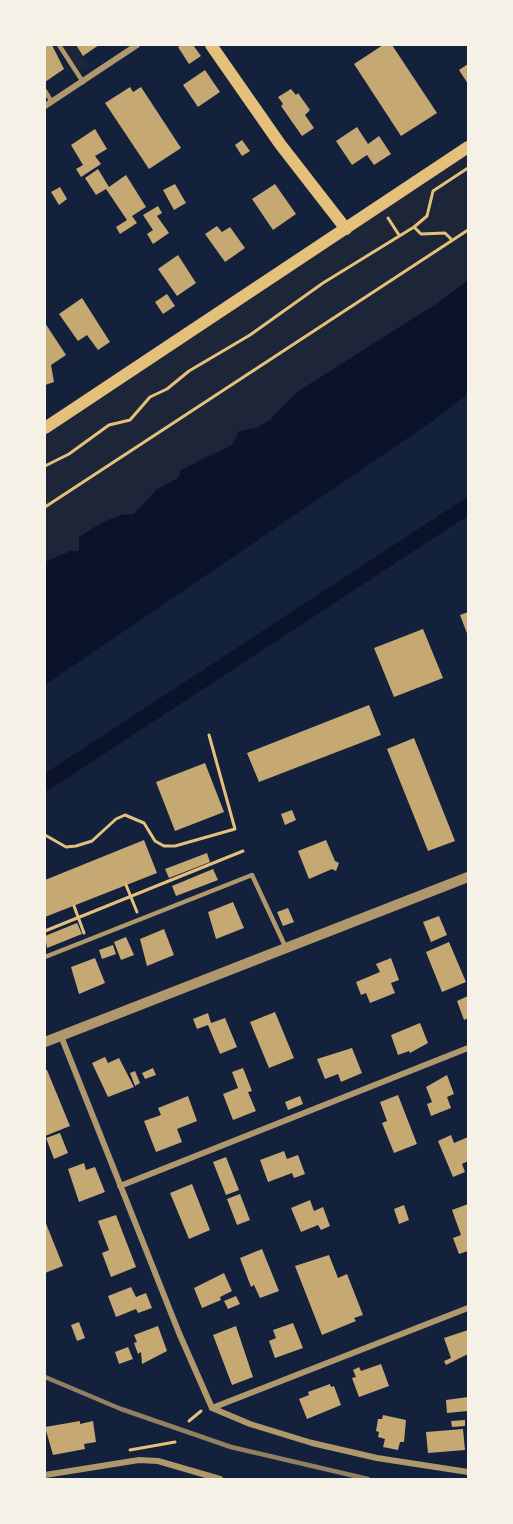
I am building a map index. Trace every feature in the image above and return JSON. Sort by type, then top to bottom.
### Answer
[{"type":"main road","points":[[211,45],[280,144],[346,229]]},
{"type":"main road","points":[[45,428],[468,147]]},
{"type":"street","points":[[45,106],[137,45]]},
{"type":"street","points":[[46,1038],[61,1036],[468,877]]},
{"type":"street","points":[[61,1036],[212,1408],[250,1424],[312,1443],[377,1458],[468,1472]]},
{"type":"street","points":[[120,1186],[468,1048]]},
{"type":"street","points":[[212,1408],[468,1308]]},
{"type":"street","points":[[45,1475],[139,1460],[158,1461],[220,1479]]},
{"type":"lane","points":[[59,45],[83,82]]},
{"type":"lane","points":[[45,91],[52,102]]},
{"type":"lane","points":[[45,957],[252,875],[286,948]]},
{"type":"path","points":[[45,466],[69,454],[109,425],[130,420],[150,397],[167,389],[189,371],[250,335],[323,283],[414,227],[427,216],[433,191],[468,168]]},
{"type":"path","points":[[388,218],[399,235]]},
{"type":"path","points":[[414,227],[421,234],[445,233],[452,240]]},
{"type":"path","points":[[45,507],[468,230]]},
{"type":"path","points":[[45,835],[66,847],[76,846],[92,841],[116,819],[125,815],[144,823],[156,841],[164,846],[175,846],[236,829],[209,735]]},
{"type":"path","points":[[45,931],[243,851]]},
{"type":"path","points":[[126,885],[140,919]]},
{"type":"path","points":[[74,906],[87,940]]},
{"type":"path","points":[[189,1421],[202,1411],[212,1408]]},
{"type":"shaded area","points":[[62,45],[75,45],[90,67],[80,74]]},
{"type":"shaded area","points":[[468,147],[468,280],[436,304],[297,392],[270,420],[256,428],[239,431],[232,445],[200,459],[179,478],[156,490],[134,514],[121,515],[81,544],[79,551],[70,551],[45,562],[45,428]]},
{"type":"shaded area","points":[[468,280],[468,394],[430,423],[45,685],[45,562],[70,551],[79,551],[79,537],[101,523],[121,515],[134,514],[156,490],[178,478],[181,470],[232,445],[239,431],[256,428],[270,420],[297,392],[436,304]]},
{"type":"building","points":[[45,45],[52,45],[64,69],[45,82]]},
{"type":"building","points":[[76,45],[99,45],[83,56]]},
{"type":"building","points":[[193,45],[201,56],[189,64],[178,47]]},
{"type":"building","points":[[383,45],[392,45],[437,113],[401,136],[354,64]]},
{"type":"building","points":[[468,64],[468,84],[459,70]]},
{"type":"building","points":[[205,70],[220,92],[198,107],[183,85]]},
{"type":"building","points":[[130,87],[133,92],[141,87],[181,148],[149,169],[105,103]]},
{"type":"building","points":[[291,89],[296,95],[298,93],[310,110],[305,115],[314,128],[302,136],[281,106],[283,104],[278,97]]},
{"type":"building","points":[[357,127],[368,144],[379,136],[391,154],[374,165],[367,155],[352,165],[336,141]]},
{"type":"building","points":[[95,129],[107,149],[95,156],[101,164],[81,177],[76,169],[83,165],[71,145]]},
{"type":"building","points":[[242,140],[250,151],[242,156],[235,145]]},
{"type":"building","points":[[98,169],[109,187],[126,175],[146,207],[132,216],[137,223],[120,234],[116,227],[127,220],[106,189],[96,195],[85,178]]},
{"type":"building","points":[[175,184],[186,203],[174,210],[163,190]]},
{"type":"building","points":[[275,184],[296,214],[273,230],[252,199]]},
{"type":"building","points":[[60,187],[67,199],[59,205],[51,192]]},
{"type":"building","points":[[158,206],[162,213],[157,216],[169,233],[153,244],[147,234],[153,230],[143,215]]},
{"type":"building","points":[[217,226],[222,232],[230,227],[245,248],[225,262],[205,234]]},
{"type":"building","points":[[178,255],[196,283],[177,296],[158,269]]},
{"type":"building","points":[[167,294],[175,306],[163,314],[155,302]]},
{"type":"building","points":[[82,298],[110,342],[98,350],[87,335],[78,341],[59,314]]},
{"type":"building","points":[[45,323],[66,355],[51,365],[54,382],[45,385]]},
{"type":"building","points":[[468,612],[468,636],[460,615]]},
{"type":"building","points":[[423,629],[443,678],[394,697],[374,648]]},
{"type":"building","points":[[369,705],[381,735],[259,782],[247,753]]},
{"type":"building","points":[[414,738],[455,841],[428,851],[387,749]]},
{"type":"building","points":[[205,763],[224,812],[175,831],[156,782]]},
{"type":"building","points":[[292,810],[296,820],[285,825],[281,814]]},
{"type":"building","points":[[144,840],[157,873],[45,917],[45,880]]},
{"type":"building","points":[[326,840],[335,861],[339,863],[336,871],[332,869],[309,879],[298,851]]},
{"type":"building","points":[[207,853],[210,862],[169,878],[165,869]]},
{"type":"building","points":[[213,869],[218,880],[176,896],[172,886]]},
{"type":"building","points":[[233,902],[244,928],[216,939],[208,912]]},
{"type":"building","points":[[288,908],[294,922],[283,926],[277,912]]},
{"type":"building","points":[[439,916],[447,935],[431,942],[423,922]]},
{"type":"building","points":[[77,923],[82,934],[47,948],[45,936]]},
{"type":"building","points":[[164,929],[174,955],[147,966],[140,939]]},
{"type":"building","points":[[126,937],[134,955],[121,960],[114,942]]},
{"type":"building","points":[[449,942],[466,982],[442,992],[426,952]]},
{"type":"building","points":[[113,945],[116,954],[102,959],[99,950]]},
{"type":"building","points":[[95,958],[105,983],[79,994],[71,967]]},
{"type":"building","points":[[391,958],[399,980],[391,983],[395,993],[370,1003],[366,993],[361,995],[356,982],[380,972],[376,964]]},
{"type":"building","points":[[468,996],[468,1018],[464,1020],[457,1001]]},
{"type":"building","points":[[275,1012],[294,1058],[269,1068],[250,1022]]},
{"type":"building","points":[[208,1013],[211,1023],[225,1018],[237,1047],[220,1054],[208,1025],[197,1029],[193,1019]]},
{"type":"building","points":[[420,1023],[428,1043],[410,1053],[409,1051],[398,1055],[391,1035]]},
{"type":"building","points":[[352,1048],[362,1073],[341,1082],[338,1074],[325,1079],[317,1059]]},
{"type":"building","points":[[105,1057],[108,1063],[119,1058],[134,1087],[108,1097],[92,1063]]},
{"type":"building","points":[[153,1068],[156,1075],[145,1079],[142,1073]]},
{"type":"building","points":[[243,1068],[252,1091],[248,1092],[256,1111],[233,1120],[223,1094],[238,1088],[232,1072]]},
{"type":"building","points":[[45,1070],[47,1070],[70,1126],[45,1136]]},
{"type":"building","points":[[135,1071],[140,1083],[135,1086],[130,1073]]},
{"type":"building","points":[[447,1075],[454,1094],[447,1097],[451,1108],[431,1116],[427,1104],[432,1102],[426,1087]]},
{"type":"building","points":[[398,1095],[417,1144],[394,1153],[382,1123],[387,1121],[380,1102]]},
{"type":"building","points":[[188,1096],[197,1121],[177,1129],[182,1142],[156,1152],[144,1121],[161,1115],[158,1108]]},
{"type":"building","points":[[300,1096],[303,1104],[288,1110],[285,1102]]},
{"type":"building","points":[[60,1133],[68,1153],[54,1159],[46,1138]]},
{"type":"building","points":[[451,1135],[454,1143],[468,1137],[468,1161],[462,1164],[465,1172],[453,1177],[438,1141]]},
{"type":"building","points":[[284,1151],[287,1159],[298,1155],[305,1174],[294,1178],[292,1173],[268,1182],[260,1160]]},
{"type":"building","points":[[226,1157],[239,1190],[226,1195],[213,1162]]},
{"type":"building","points":[[84,1163],[86,1170],[95,1167],[105,1192],[79,1202],[68,1169]]},
{"type":"building","points":[[192,1184],[210,1230],[189,1239],[170,1193]]},
{"type":"building","points":[[240,1194],[250,1220],[237,1225],[227,1199]]},
{"type":"building","points":[[310,1200],[314,1211],[323,1207],[330,1226],[321,1230],[318,1225],[301,1232],[291,1208]]},
{"type":"building","points":[[468,1204],[468,1251],[459,1254],[453,1238],[461,1235],[452,1210]]},
{"type":"building","points":[[404,1205],[409,1220],[399,1224],[394,1209]]},
{"type":"building","points":[[116,1215],[136,1267],[111,1277],[102,1253],[109,1250],[98,1221]]},
{"type":"building","points":[[45,1221],[63,1266],[45,1273]]},
{"type":"building","points":[[262,1249],[279,1291],[260,1298],[254,1285],[251,1287],[240,1258]]},
{"type":"building","points":[[329,1255],[338,1278],[347,1274],[363,1315],[354,1318],[356,1321],[322,1335],[295,1266]]},
{"type":"building","points":[[224,1273],[232,1291],[220,1297],[221,1300],[202,1308],[194,1288]]},
{"type":"building","points":[[131,1287],[136,1297],[146,1293],[152,1308],[138,1313],[136,1309],[116,1317],[108,1296]]},
{"type":"building","points":[[236,1296],[240,1304],[228,1309],[224,1301]]},
{"type":"building","points":[[79,1322],[85,1338],[77,1341],[71,1325]]},
{"type":"building","points":[[293,1323],[303,1348],[275,1358],[269,1341],[276,1338],[273,1330]]},
{"type":"building","points":[[158,1326],[167,1351],[142,1364],[141,1352],[138,1354],[134,1335]]},
{"type":"building","points":[[236,1326],[253,1377],[232,1385],[213,1335]]},
{"type":"building","points":[[468,1330],[468,1354],[446,1365],[444,1361],[451,1358],[444,1338]]},
{"type":"building","points":[[128,1347],[133,1359],[119,1364],[115,1352]]},
{"type":"building","points":[[381,1364],[389,1386],[359,1397],[352,1378],[356,1377],[353,1370],[359,1367],[361,1371]]},
{"type":"building","points":[[330,1384],[331,1387],[334,1386],[341,1405],[307,1419],[299,1399],[309,1395],[308,1392]]},
{"type":"building","points":[[468,1397],[468,1411],[447,1413],[446,1400]]},
{"type":"building","points":[[383,1415],[406,1420],[404,1442],[400,1442],[398,1450],[383,1447],[385,1439],[378,1437],[379,1432],[376,1431],[378,1419],[382,1419]]},
{"type":"building","points":[[465,1420],[465,1426],[452,1427],[451,1421]]},
{"type":"building","points":[[80,1421],[80,1424],[93,1421],[96,1442],[84,1444],[85,1449],[53,1455],[45,1427]]},
{"type":"building","points":[[463,1429],[465,1450],[428,1453],[426,1432]]},
{"type":"waterway","points":[[45,783],[468,506]]},
{"type":"railway","points":[[45,1377],[121,1409],[231,1447],[368,1479]]}]
